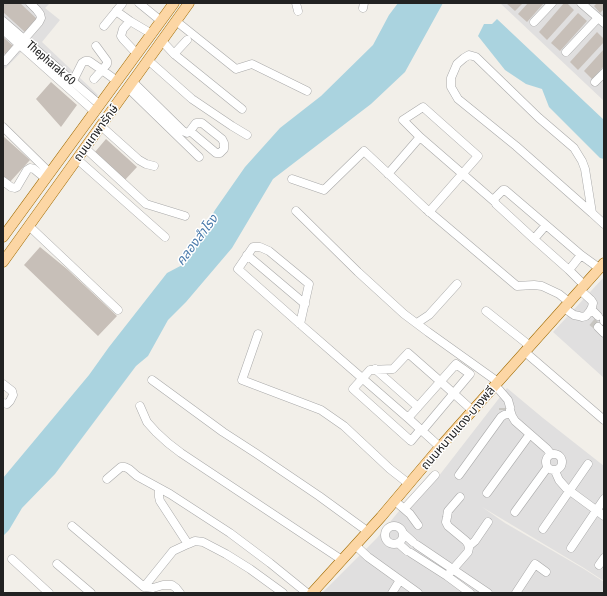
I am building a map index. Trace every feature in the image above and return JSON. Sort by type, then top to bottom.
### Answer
[{"type":"main road","name":"ถนนเทพารักษ์","points":[[3,262],[189,3]]},
{"type":"main road","name":"ถนนเทพารักษ์","points":[[3,237],[152,34],[170,4]]},
{"type":"main road","name":"ถนนหนามแดง-บางพลี","points":[[312,593],[602,266]]},
{"type":"street","points":[[5,61],[41,18],[40,14],[30,3]]},
{"type":"street","points":[[139,3],[161,21]]},
{"type":"street","points":[[534,22],[552,3]]},
{"type":"street","points":[[104,26],[122,4]]},
{"type":"street","points":[[566,52],[601,21],[583,4]]},
{"type":"street","points":[[116,11],[152,34]]},
{"type":"street","name":"Thepharak 60","points":[[3,21],[22,42],[97,108]]},
{"type":"street","points":[[130,21],[123,29],[121,36],[122,39],[137,54]]},
{"type":"street","points":[[176,21],[236,69],[252,64],[307,91]]},
{"type":"street","name":"Thepharak 60","points":[[3,30],[22,42]]},
{"type":"street","points":[[174,54],[187,40]]},
{"type":"street","points":[[162,41],[174,54],[242,109]]},
{"type":"street","points":[[94,79],[107,64],[107,61],[96,46]]},
{"type":"street","points":[[592,213],[582,161],[574,148],[539,118],[476,57],[469,55],[457,64],[451,78],[451,87],[458,100],[516,146],[604,224]]},
{"type":"street","name":"Thepharak 60","points":[[42,60],[73,82],[97,108]]},
{"type":"street","points":[[148,60],[192,98],[247,135]]},
{"type":"street","points":[[73,82],[85,61],[89,61],[117,81]]},
{"type":"street","points":[[595,82],[604,73]]},
{"type":"street","points":[[131,85],[183,131],[187,133],[190,131]]},
{"type":"street","points":[[131,85],[199,157]]},
{"type":"street","points":[[292,180],[324,190],[364,151],[429,212],[517,286],[542,286],[559,294],[574,315],[582,317],[588,313],[593,303],[569,270],[495,202],[462,174],[420,137],[403,120],[423,107],[478,156],[462,174],[429,212]]},
{"type":"street","points":[[101,126],[140,160],[146,164],[154,166]]},
{"type":"street","points":[[3,127],[48,176]]},
{"type":"street","points":[[388,174],[420,137]]},
{"type":"street","points":[[85,148],[146,204],[185,216]]},
{"type":"street","points":[[77,159],[165,237]]},
{"type":"street","points":[[3,181],[11,187],[17,187],[27,170],[30,168],[48,176]]},
{"type":"street","points":[[495,202],[494,199],[503,190],[505,190],[581,255],[602,266]]},
{"type":"street","points":[[296,211],[358,272],[404,314],[495,385],[508,400],[506,418],[515,421],[551,454],[559,455],[562,462],[561,466],[559,469],[551,469]]},
{"type":"street","points":[[534,239],[546,225]]},
{"type":"street","points":[[28,226],[118,310]]},
{"type":"street","points":[[300,324],[309,284],[269,251],[260,247],[253,247],[238,269],[300,324],[408,418],[440,448]]},
{"type":"street","points":[[247,255],[305,304]]},
{"type":"street","points":[[569,270],[581,255]]},
{"type":"street","points":[[416,323],[429,315],[457,284]]},
{"type":"street","points":[[486,311],[604,420]]},
{"type":"street","points":[[588,313],[600,323]]},
{"type":"street","points":[[428,332],[429,315]]},
{"type":"street","points":[[258,334],[242,380],[321,410],[344,426],[390,469],[409,484]]},
{"type":"street","points":[[408,418],[441,382],[456,364],[470,374],[454,393],[411,441],[353,389],[370,370],[393,369],[408,353],[441,382],[454,393],[473,411]]},
{"type":"street","points":[[375,369],[418,407]]},
{"type":"street","points":[[152,380],[223,432],[370,529],[385,535],[385,538],[389,542],[394,544],[398,543],[470,593]]},
{"type":"street","points":[[3,384],[12,391],[13,395],[7,404],[3,403]]},
{"type":"street","points":[[140,406],[147,422],[180,453],[342,560]]},
{"type":"street","points":[[459,475],[507,410]]},
{"type":"street","points":[[487,493],[530,434]]},
{"type":"street","points":[[551,454],[546,460],[546,464],[561,483],[604,516]]},
{"type":"street","points":[[543,529],[588,464]]},
{"type":"street","points":[[106,479],[121,467],[129,469],[137,476],[170,494],[230,533],[270,563],[306,593]]},
{"type":"street","points":[[515,512],[551,469]]},
{"type":"street","points":[[404,508],[435,475]]},
{"type":"street","points":[[159,489],[160,501],[188,544]]},
{"type":"street","points":[[460,497],[448,511],[446,522],[448,526],[466,541],[469,546]]},
{"type":"street","points":[[571,548],[604,499]]},
{"type":"street","points":[[395,501],[410,514],[418,525]]},
{"type":"street","points":[[381,517],[392,526],[400,528],[403,534],[415,544],[453,568],[488,593]]},
{"type":"street","points":[[447,576],[468,552],[469,546],[475,541],[488,522]]},
{"type":"street","points":[[72,526],[144,587],[154,590],[163,585],[172,585],[180,593]]},
{"type":"street","points":[[385,535],[388,528],[392,526]]},
{"type":"street","points":[[398,543],[402,539],[403,534]]},
{"type":"street","points":[[144,587],[173,552],[195,541],[203,542],[226,554],[283,593]]},
{"type":"street","points":[[355,545],[368,557],[418,593]]},
{"type":"street","points":[[12,559],[49,593]]},
{"type":"street","points":[[57,564],[90,593]]},
{"type":"street","points":[[516,593],[536,564],[546,572]]},
{"type":"street","points":[[392,593],[400,580]]},
{"type":"shaded area","points":[[3,3],[50,3],[45,8],[60,20],[42,42],[98,95],[91,104],[24,49],[5,69],[3,67]]},
{"type":"shaded area","points":[[500,3],[604,3],[604,101]]},
{"type":"shaded area","points":[[604,277],[604,378],[553,332]]},
{"type":"shaded area","points":[[507,388],[604,466],[604,581],[482,507],[505,523],[604,582],[604,593],[322,593],[377,538],[430,473],[438,477]]},
{"type":"water","points":[[398,3],[443,3],[405,72],[371,104],[273,179],[232,248],[186,302],[168,320],[148,356],[136,366],[55,474],[22,508],[9,530],[3,536],[3,478],[89,375],[167,273],[186,263],[215,210],[245,167],[280,128],[321,96],[373,45],[389,15]]},
{"type":"water","points":[[497,19],[604,120],[604,159],[600,158],[549,107],[542,89],[526,84],[505,70],[478,36],[484,24],[492,24]]},
{"type":"building","points":[[3,3],[20,3],[37,19],[26,33],[3,12]]},
{"type":"building","points":[[506,3],[523,3],[515,11]]},
{"type":"building","points":[[528,3],[544,3],[527,22],[518,14]]},
{"type":"building","points":[[564,3],[567,3],[574,10],[547,40],[539,32]]},
{"type":"building","points":[[597,3],[604,3],[604,9],[600,13],[594,6]]},
{"type":"building","points":[[578,13],[587,21],[560,51],[551,43]]},
{"type":"building","points":[[597,32],[604,39],[604,42],[578,70],[570,62]]},
{"type":"building","points":[[3,37],[13,46],[6,55],[3,52]]},
{"type":"building","points":[[604,49],[604,66],[592,79],[584,71]]},
{"type":"building","points":[[51,82],[77,105],[61,127],[36,99]]},
{"type":"building","points":[[3,136],[30,160],[9,183],[3,178]]},
{"type":"building","points":[[106,139],[137,167],[124,181],[95,152]]},
{"type":"building","points":[[40,247],[67,269],[117,316],[98,336],[24,265]]},
{"type":"tunnel","points":[[592,322],[598,327]]},
{"type":"water label","name":"คลองสำโรง","points":[[197,240]]}]
